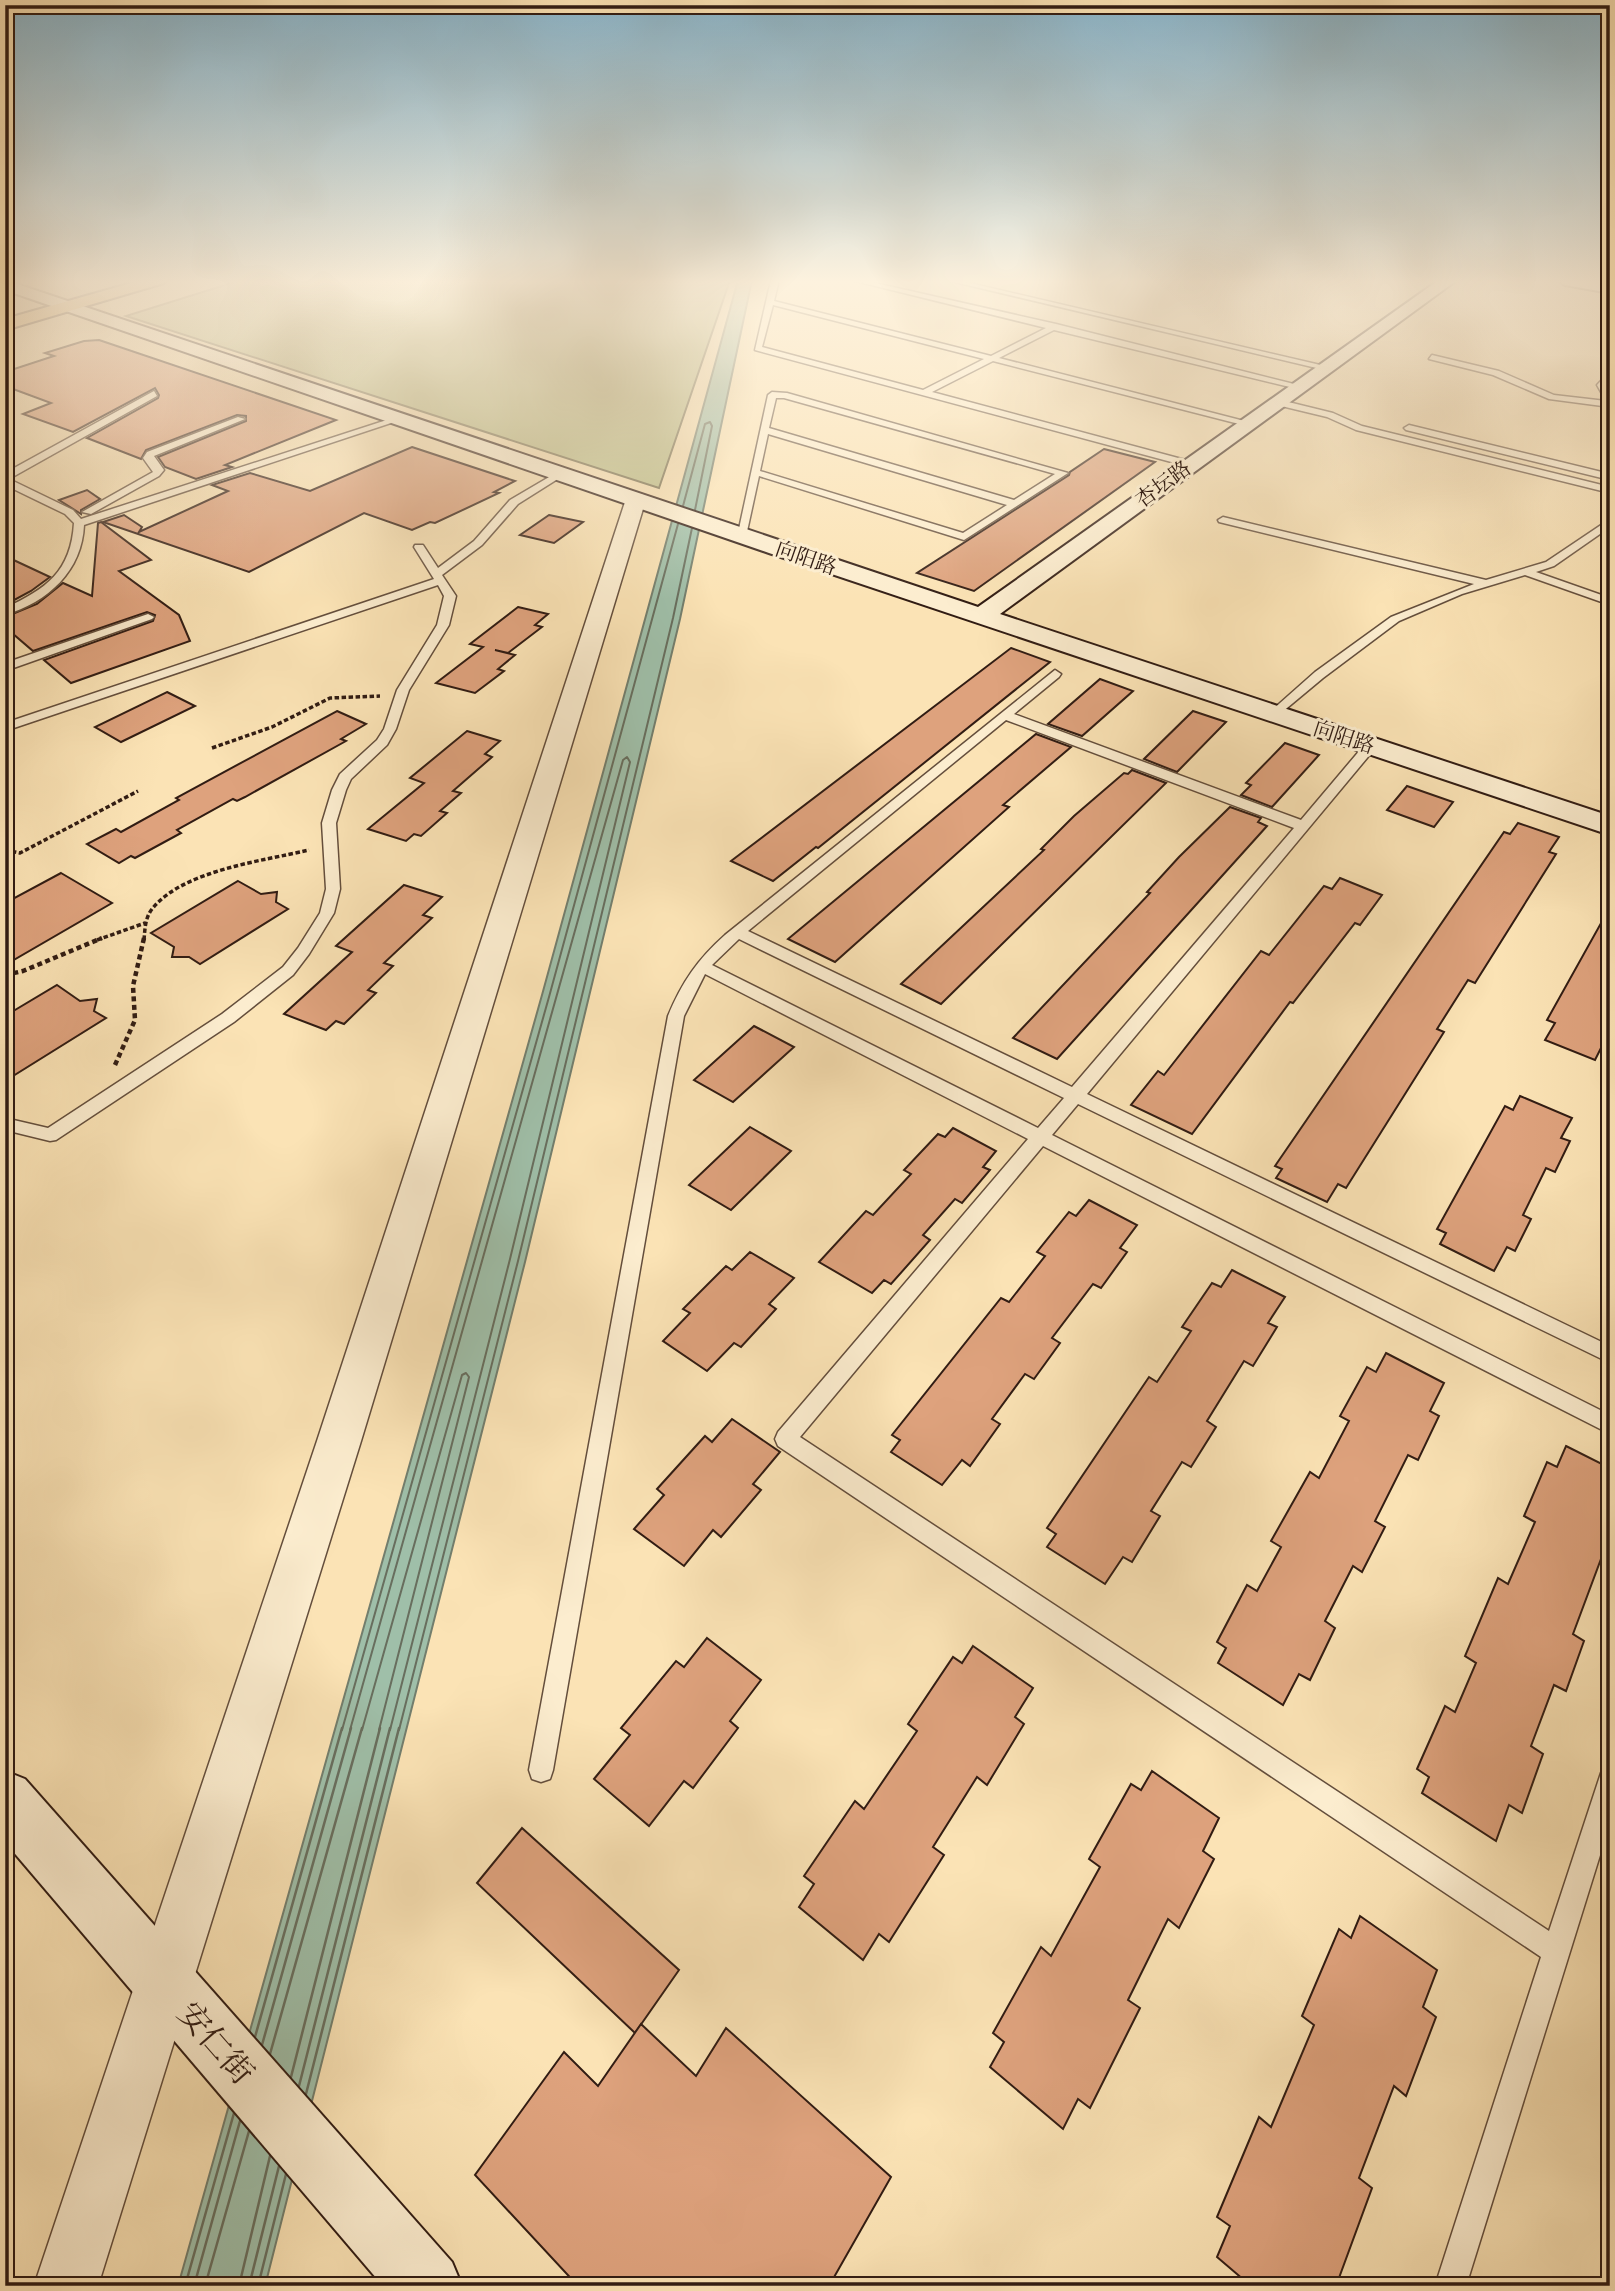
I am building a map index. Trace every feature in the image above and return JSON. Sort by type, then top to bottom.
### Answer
[{"type":"street","name":"向阳路","points":[[304,387],[741,536],[1610,825]]},
{"type":"street","name":"杏坛路","points":[[981,616],[1297,387]]},
{"type":"street","points":[[66,2286],[330,1468],[653,505]]},
{"type":"street","name":"安仁街","points":[[5,1799],[224,2055],[314,2152],[428,2286]]},
{"type":"lane","points":[[901,387],[1189,464]]},
{"type":"lane","points":[[923,393],[935,387]]},
{"type":"lane","points":[[1105,387],[1247,423]]},
{"type":"lane","points":[[1528,387],[1552,397],[1610,403]]},
{"type":"lane","points":[[1602,387],[1610,403]]},
{"type":"lane","points":[[5,479],[154,394]]},
{"type":"lane","points":[[741,536],[755,472],[765,430],[772,395],[784,395],[1063,472],[964,537],[755,472]]},
{"type":"lane","points":[[1276,402],[1330,415],[1371,419]]},
{"type":"lane","points":[[1330,415],[1359,428],[1610,490]]},
{"type":"lane","points":[[77,520],[156,474],[159,470],[148,458],[150,454],[241,419]]},
{"type":"lane","points":[[77,520],[399,419]]},
{"type":"lane","points":[[1398,425],[1610,477]]},
{"type":"lane","points":[[765,430],[1015,504]]},
{"type":"lane","points":[[5,727],[438,578],[478,543],[514,502],[561,473]]},
{"type":"lane","points":[[5,479],[69,512],[77,520],[80,543],[73,562],[55,582],[37,596],[5,611]]},
{"type":"lane","points":[[1223,520],[1488,583]]},
{"type":"lane","points":[[1275,714],[1319,674],[1395,619],[1425,605],[1550,564],[1610,522]]},
{"type":"lane","points":[[5,1124],[50,1135],[228,1018],[288,971],[313,939],[327,913],[333,889],[329,823],[345,777],[382,742],[390,729],[402,696],[443,625],[450,596],[419,547]]},
{"type":"lane","points":[[1527,572],[1610,603]]},
{"type":"lane","points":[[5,667],[148,617]]},
{"type":"lane","points":[[541,1770],[676,1016],[688,985],[701,966],[737,932],[1055,674]]},
{"type":"lane","points":[[1005,715],[1303,826]]},
{"type":"lane","points":[[1371,746],[785,1439],[1556,1951]]},
{"type":"lane","points":[[737,932],[1610,1355]]},
{"type":"lane","points":[[701,966],[1610,1425]]},
{"type":"lane","points":[[1450,2286],[1610,1782]]},
{"type":"path","points":[[212,748],[272,727],[330,698],[402,696]]},
{"type":"path","points":[[5,850],[20,853],[138,791]]},
{"type":"path","points":[[97,1103],[135,1020],[133,986],[143,947],[145,923],[161,899],[187,883],[214,873],[331,845]]},
{"type":"path","points":[[5,975],[23,971],[88,943],[145,923]]},
{"type":"green space","points":[[346,387],[694,387],[659,488]]},
{"type":"water","points":[[709,387],[729,387],[680,619],[525,1262],[265,2286],[178,2286],[542,995]]},
{"type":"building","points":[[7,387],[238,387],[336,420],[225,465],[232,467],[196,479],[165,467],[158,457],[246,421],[246,416],[237,415],[146,450],[141,459],[87,438],[158,398],[155,388],[73,432],[23,414],[51,403]]},
{"type":"building","points":[[412,447],[515,481],[494,492],[499,493],[435,523],[430,522],[412,530],[364,513],[249,572],[103,522],[124,515],[142,527],[139,532],[228,491],[212,485],[250,473],[310,491]]},
{"type":"building","points":[[1104,449],[1155,462],[974,591],[917,573],[1069,475]]},
{"type":"building","points":[[87,490],[100,499],[81,510],[81,514],[59,500]]},
{"type":"building","points":[[549,515],[583,522],[554,543],[520,535]]},
{"type":"building","points":[[101,522],[151,560],[119,571],[179,615],[190,641],[71,683],[44,660],[153,621],[155,615],[147,612],[33,651],[5,627],[5,617],[37,604],[63,583],[92,596],[98,523]]},
{"type":"building","points":[[5,556],[50,577],[5,605]]},
{"type":"building","points":[[518,607],[548,614],[535,625],[542,627],[508,653],[495,650],[515,655],[498,669],[504,671],[475,693],[436,683],[483,647],[470,644]]},
{"type":"building","points":[[1011,648],[1050,662],[818,848],[773,881],[731,861]]},
{"type":"building","points":[[1100,679],[1133,691],[1082,736],[1048,724]]},
{"type":"building","points":[[167,692],[195,706],[121,742],[95,727]]},
{"type":"building","points":[[337,711],[366,724],[341,739],[346,741],[245,797],[237,801],[233,799],[177,830],[181,833],[135,858],[131,856],[119,863],[87,844],[116,829],[121,832],[179,800],[176,798]]},
{"type":"building","points":[[1193,711],[1226,722],[1177,772],[1144,759]]},
{"type":"building","points":[[467,731],[500,741],[485,754],[492,757],[453,791],[461,793],[440,811],[447,813],[421,836],[414,834],[406,841],[368,829],[424,783],[410,778]]},
{"type":"building","points":[[1036,734],[1071,747],[1003,805],[1009,807],[835,962],[788,939]]},
{"type":"building","points":[[1285,743],[1319,755],[1272,807],[1241,795],[1251,785],[1246,783]]},
{"type":"building","points":[[1132,770],[1166,783],[941,1004],[901,984],[1044,850],[1041,849],[1074,816],[1124,773],[1128,774]]},
{"type":"building","points":[[1407,786],[1453,802],[1434,827],[1387,810]]},
{"type":"building","points":[[1230,807],[1261,818],[1258,822],[1267,826],[1057,1059],[1013,1038],[1150,893],[1147,892],[1179,857]]},
{"type":"building","points":[[1518,823],[1559,837],[1549,852],[1556,854],[1475,983],[1468,980],[1437,1029],[1444,1032],[1346,1188],[1338,1184],[1327,1202],[1276,1178],[1282,1169],[1275,1166],[1504,832],[1510,834]]},
{"type":"building","points":[[61,873],[112,903],[5,965],[5,903]]},
{"type":"building","points":[[1340,878],[1382,895],[1360,925],[1355,923],[1293,1003],[1290,1002],[1192,1134],[1131,1105],[1158,1071],[1164,1075],[1261,951],[1269,955],[1324,886],[1332,889]]},
{"type":"building","points":[[238,881],[261,894],[277,892],[276,902],[288,909],[200,964],[189,957],[172,957],[174,947],[151,933]]},
{"type":"building","points":[[404,885],[442,897],[423,915],[432,918],[384,963],[393,966],[368,990],[376,993],[344,1024],[336,1021],[326,1030],[284,1014],[352,952],[336,946]]},
{"type":"building","points":[[1610,907],[1610,1030],[1595,1060],[1545,1040],[1555,1023],[1547,1020]]},
{"type":"building","points":[[57,985],[80,1001],[97,999],[94,1011],[106,1018],[5,1081],[5,1016]]},
{"type":"building","points":[[754,1026],[794,1047],[733,1102],[694,1080]]},
{"type":"building","points":[[1520,1096],[1572,1118],[1561,1138],[1570,1141],[1555,1172],[1546,1168],[1523,1215],[1531,1219],[1515,1251],[1507,1247],[1494,1271],[1440,1244],[1446,1233],[1437,1229],[1505,1106],[1513,1110]]},
{"type":"building","points":[[750,1127],[791,1151],[731,1210],[689,1185]]},
{"type":"building","points":[[953,1128],[996,1151],[983,1167],[990,1170],[962,1203],[955,1199],[923,1235],[930,1240],[891,1284],[884,1280],[872,1293],[819,1262],[866,1211],[873,1215],[911,1174],[904,1170],[938,1134],[945,1137]]},
{"type":"building","points":[[1089,1200],[1137,1225],[1120,1248],[1127,1252],[1101,1288],[1093,1284],[1052,1338],[1060,1343],[1034,1379],[1025,1374],[992,1419],[1000,1424],[970,1466],[962,1460],[942,1485],[891,1452],[900,1440],[892,1435],[1001,1298],[1009,1302],[1045,1256],[1037,1252],[1069,1212],[1076,1216]]},
{"type":"building","points":[[750,1252],[794,1278],[769,1304],[776,1309],[741,1347],[734,1343],[707,1371],[663,1341],[690,1313],[683,1309],[726,1266],[732,1270]]},
{"type":"building","points":[[1232,1270],[1285,1297],[1268,1323],[1277,1327],[1253,1366],[1244,1361],[1207,1421],[1216,1427],[1191,1467],[1182,1462],[1151,1511],[1160,1516],[1132,1562],[1123,1557],[1105,1584],[1047,1547],[1056,1534],[1047,1528],[1149,1377],[1157,1382],[1191,1331],[1182,1327],[1212,1283],[1221,1287]]},
{"type":"building","points":[[1386,1353],[1444,1383],[1430,1411],[1439,1416],[1418,1460],[1408,1455],[1375,1521],[1385,1527],[1362,1572],[1353,1566],[1325,1621],[1335,1628],[1310,1680],[1299,1674],[1283,1705],[1218,1663],[1226,1648],[1217,1642],[1247,1585],[1257,1591],[1281,1547],[1271,1541],[1310,1472],[1319,1478],[1349,1421],[1340,1416],[1367,1367],[1376,1372]]},
{"type":"building","points":[[732,1419],[780,1452],[753,1484],[761,1490],[721,1537],[713,1530],[684,1566],[634,1529],[664,1495],[657,1489],[705,1436],[712,1442]]},
{"type":"building","points":[[1566,1446],[1610,1468],[1610,1564],[1601,1559],[1573,1634],[1584,1641],[1566,1691],[1554,1685],[1531,1746],[1543,1754],[1522,1813],[1509,1805],[1496,1841],[1422,1793],[1429,1777],[1417,1769],[1445,1706],[1455,1712],[1476,1663],[1465,1656],[1498,1578],[1508,1584],[1535,1522],[1524,1516],[1547,1462],[1557,1467]]},
{"type":"building","points":[[707,1638],[761,1680],[730,1721],[738,1728],[693,1788],[684,1781],[649,1826],[594,1779],[630,1735],[621,1728],[676,1661],[684,1667]]},
{"type":"building","points":[[973,1646],[1033,1688],[1015,1717],[1024,1724],[987,1785],[977,1777],[933,1847],[944,1855],[889,1942],[879,1934],[863,1960],[799,1907],[814,1884],[804,1876],[855,1801],[864,1809],[917,1731],[908,1724],[953,1657],[962,1663]]},
{"type":"building","points":[[1152,1771],[1219,1818],[1203,1851],[1214,1859],[1179,1928],[1168,1919],[1128,2000],[1140,2008],[1090,2108],[1078,2099],[1063,2129],[990,2067],[1004,2042],[993,2033],[1041,1947],[1051,1956],[1100,1867],[1089,1859],[1131,1784],[1141,1790]]},
{"type":"building","points":[[522,1828],[679,1970],[635,2033],[477,1883]]},
{"type":"building","points":[[1360,1916],[1437,1970],[1423,2007],[1436,2017],[1406,2096],[1394,2086],[1359,2178],[1372,2188],[1336,2286],[1251,2286],[1217,2257],[1230,2226],[1217,2217],[1259,2117],[1271,2127],[1314,2025],[1302,2016],[1339,1929],[1351,1938]]},
{"type":"building","points":[[641,2024],[696,2076],[726,2028],[891,2177],[829,2286],[578,2286],[475,2175],[564,2052],[598,2086]]}]
